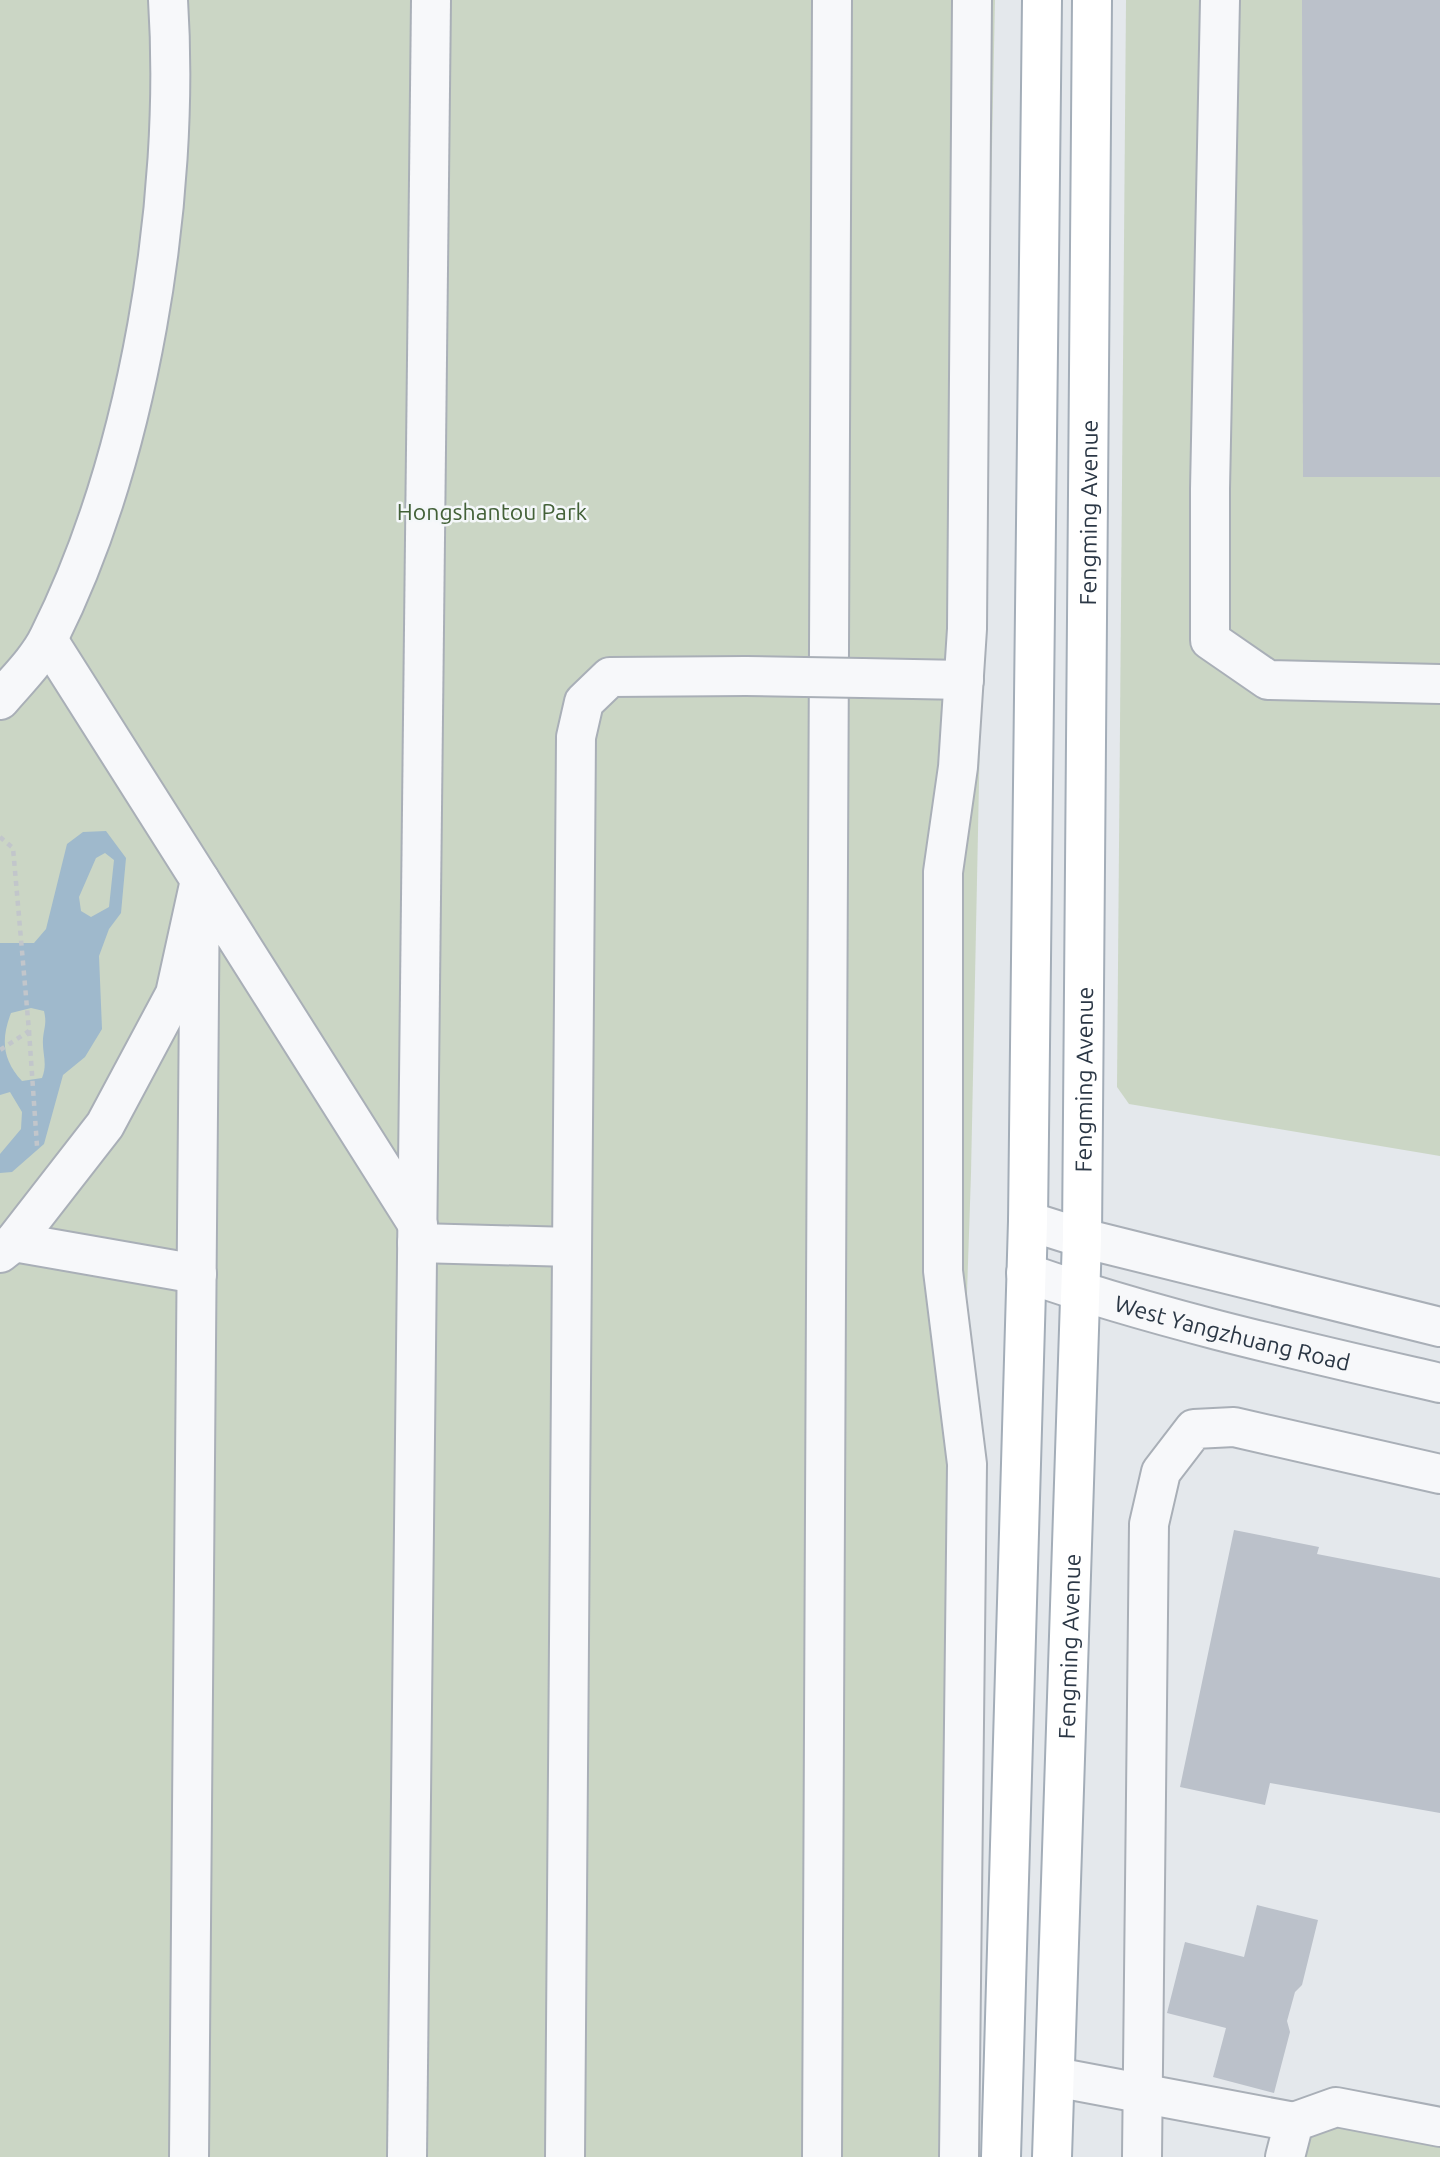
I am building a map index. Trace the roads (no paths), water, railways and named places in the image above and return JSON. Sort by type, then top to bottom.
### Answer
[{"type":"main road","points":[[1002,2157],[1028,1221],[1042,0]]},
{"type":"main road","name":"Fengming Avenue","points":[[1052,2157],[1081,1292],[1092,0]]},
{"type":"street","points":[[0,700],[48,640],[95,528],[138,377],[166,185],[172,71],[167,0]]},
{"type":"street","points":[[407,2157],[431,0]]},
{"type":"street","points":[[822,2157],[832,0]]},
{"type":"street","points":[[959,2157],[967,1464],[943,1271],[943,872],[958,767],[967,629],[972,0]]},
{"type":"street","points":[[1220,0],[1210,489],[1210,640],[1268,680],[1440,684]]},
{"type":"street","points":[[48,640],[200,880],[417,1234]]},
{"type":"street","points":[[565,2157],[576,737],[584,702],[610,677],[746,676],[964,680]]},
{"type":"street","points":[[7,1247],[105,1125],[175,994],[200,880]]},
{"type":"street","points":[[189,2157],[200,880]]},
{"type":"street","points":[[1028,1221],[1082,1238],[1440,1328]]},
{"type":"street","points":[[417,1234],[572,1247]]},
{"type":"street","points":[[7,1247],[197,1274]]},
{"type":"street","name":"West Yangzhuang Road","points":[[1026,1273],[1081,1292],[1292,1349],[1440,1383]]},
{"type":"street","points":[[1142,2157],[1149,1524],[1161,1472],[1194,1429],[1234,1427],[1440,1474]]},
{"type":"street","points":[[1055,2077],[1143,2093],[1289,2139],[1336,2107],[1440,2127]]},
{"type":"water","points":[[106,831],[126,858],[121,913],[109,929],[99,956],[102,1029],[85,1057],[63,1075],[44,1144],[12,1172],[0,1173],[0,1154],[21,1129],[22,1112],[10,1092],[0,1095],[0,943],[34,943],[46,929],[67,844],[83,832]],"holes":[[[105,853],[114,860],[109,907],[91,917],[81,911],[79,897],[96,858]],[[31,1008],[44,1011],[45,1068],[42,1078],[22,1081],[10,1065],[5,1040],[11,1013]]]},
{"type":"park label","name":"Hongshantou Park","points":[[492,511]]}]
